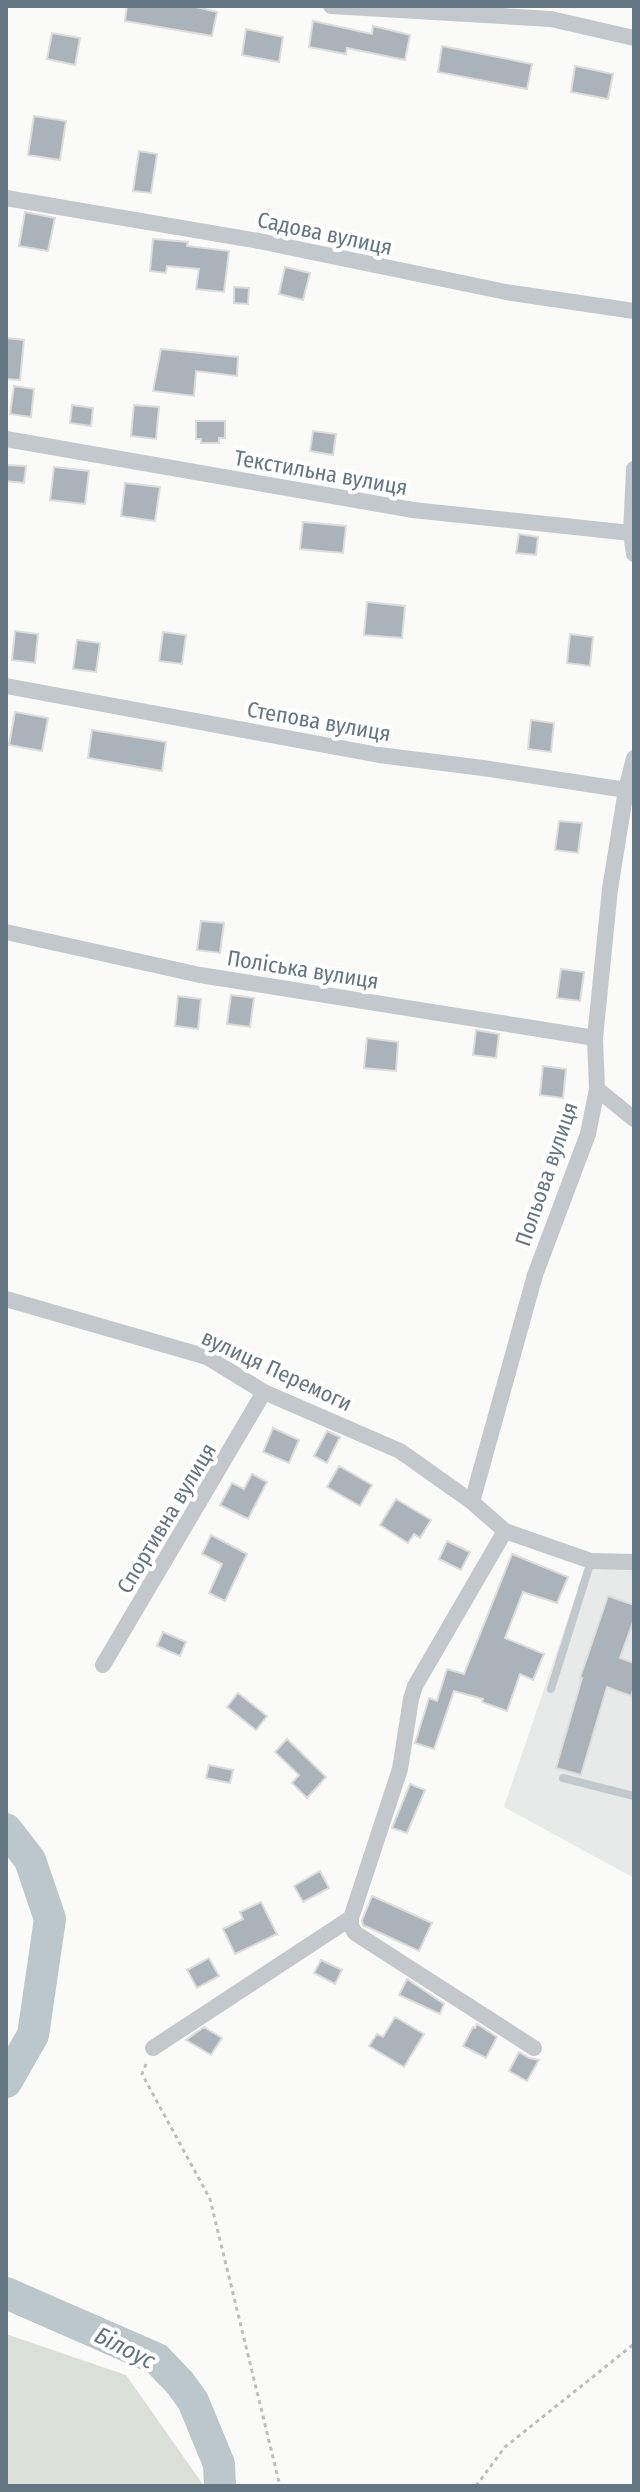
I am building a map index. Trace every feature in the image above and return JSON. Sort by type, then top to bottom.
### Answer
[{"type":"street","points":[[331,6],[552,12]]},
{"type":"street","points":[[535,6],[634,38]]},
{"type":"street","name":"Садова вулиця","points":[[6,198],[259,241],[506,292],[634,311]]},
{"type":"street","name":"Текстильна вулиця","points":[[6,439],[413,510],[631,533]]},
{"type":"street","points":[[634,469],[631,533],[634,554]]},
{"type":"street","name":"Степова вулиця","points":[[6,686],[379,755],[626,790]]},
{"type":"street","name":"Польова вулиця","points":[[472,1502],[535,1275],[588,1134],[597,1089],[595,1038],[610,889],[634,758]]},
{"type":"street","name":"Поліська вулиця","points":[[6,932],[200,975],[595,1038]]},
{"type":"street","points":[[597,1089],[634,1119]]},
{"type":"street","name":"вулиця Перемоги","points":[[6,1299],[207,1357],[264,1392],[400,1451],[472,1502],[505,1531],[591,1561],[634,1562]]},
{"type":"street","name":"Спортивна вулиця","points":[[103,1665],[264,1392]]},
{"type":"street","points":[[505,1531],[415,1686],[400,1769],[351,1926],[355,1933],[534,2048]]},
{"type":"street","points":[[153,2048],[351,1918]]},
{"type":"lane","points":[[551,1689],[591,1561]]},
{"type":"lane","points":[[563,1778],[634,1796]]},
{"type":"path","points":[[153,2048],[142,2074],[210,2199],[280,2486]]},
{"type":"path","points":[[476,2486],[505,2447],[634,2344]]},
{"type":"shaded area","points":[[585,1568],[634,1568],[634,1878],[504,1807]]},
{"type":"shaded area","points":[[6,2334],[126,2375],[204,2486],[6,2486]]},
{"type":"building","points":[[127,6],[192,6],[217,12],[212,36],[125,21]]},
{"type":"building","points":[[313,21],[372,34],[373,26],[410,35],[405,60],[347,48],[346,54],[309,47]]},
{"type":"building","points":[[246,29],[283,37],[279,62],[242,55]]},
{"type":"building","points":[[52,33],[80,38],[75,65],[47,59]]},
{"type":"building","points":[[442,46],[532,64],[527,89],[438,72]]},
{"type":"building","points":[[575,66],[613,74],[608,99],[571,92]]},
{"type":"building","points":[[34,116],[66,121],[60,160],[28,155]]},
{"type":"building","points":[[139,151],[157,154],[151,193],[133,191]]},
{"type":"building","points":[[25,212],[55,218],[48,251],[19,246]]},
{"type":"building","points":[[153,239],[188,242],[187,246],[229,251],[224,292],[196,289],[199,269],[167,266],[166,273],[150,271]]},
{"type":"building","points":[[285,267],[310,273],[303,300],[279,294]]},
{"type":"building","points":[[234,287],[249,288],[248,304],[234,303]]},
{"type":"building","points":[[6,338],[24,340],[20,380],[6,379]]},
{"type":"building","points":[[161,349],[238,357],[237,376],[196,371],[194,396],[153,391]]},
{"type":"building","points":[[14,386],[34,389],[31,417],[10,414]]},
{"type":"building","points":[[72,405],[93,408],[91,426],[70,423]]},
{"type":"building","points":[[134,405],[159,407],[156,439],[131,436]]},
{"type":"building","points":[[196,421],[225,421],[225,438],[219,438],[219,443],[201,443],[201,439],[196,439]]},
{"type":"building","points":[[313,431],[336,434],[333,455],[310,451]]},
{"type":"building","points":[[6,465],[26,466],[24,483],[6,481]]},
{"type":"building","points":[[54,467],[89,471],[85,504],[50,500]]},
{"type":"building","points":[[125,483],[160,487],[155,521],[121,516]]},
{"type":"building","points":[[303,522],[346,526],[343,553],[300,549]]},
{"type":"building","points":[[519,534],[538,537],[536,555],[516,553]]},
{"type":"building","points":[[367,602],[405,606],[402,638],[364,635]]},
{"type":"building","points":[[15,631],[38,634],[35,663],[12,660]]},
{"type":"building","points":[[163,632],[186,635],[182,664],[159,661]]},
{"type":"building","points":[[570,634],[593,637],[590,666],[567,663]]},
{"type":"building","points":[[77,640],[100,643],[96,672],[73,669]]},
{"type":"building","points":[[15,712],[48,718],[42,751],[9,745]]},
{"type":"building","points":[[531,720],[554,723],[551,752],[528,749]]},
{"type":"building","points":[[92,730],[166,742],[162,771],[88,758]]},
{"type":"building","points":[[559,821],[582,823],[578,853],[555,850]]},
{"type":"building","points":[[201,921],[224,923],[220,953],[197,950]]},
{"type":"building","points":[[561,969],[584,972],[580,1001],[557,998]]},
{"type":"building","points":[[231,995],[254,998],[250,1027],[227,1024]]},
{"type":"building","points":[[178,996],[201,999],[198,1029],[175,1026]]},
{"type":"building","points":[[476,1030],[499,1034],[496,1058],[473,1055]]},
{"type":"building","points":[[367,1038],[398,1042],[396,1071],[364,1068]]},
{"type":"building","points":[[543,1066],[566,1069],[563,1098],[540,1095]]},
{"type":"building","points":[[273,1428],[299,1440],[289,1463],[263,1452]]},
{"type":"building","points":[[327,1431],[340,1437],[327,1463],[314,1456]]},
{"type":"building","points":[[339,1466],[372,1485],[360,1506],[327,1487]]},
{"type":"building","points":[[252,1474],[267,1482],[248,1519],[220,1505],[232,1483],[244,1489]]},
{"type":"building","points":[[396,1499],[431,1520],[420,1538],[414,1534],[408,1543],[380,1525]]},
{"type":"building","points":[[211,1535],[247,1554],[225,1601],[209,1593],[222,1564],[202,1554]]},
{"type":"building","points":[[447,1541],[470,1552],[461,1570],[439,1559]]},
{"type":"building","points":[[512,1554],[568,1577],[557,1603],[523,1592],[505,1638],[544,1654],[533,1680],[520,1674],[507,1711],[482,1702],[483,1699],[454,1691],[434,1749],[415,1743],[429,1698],[437,1701],[447,1669],[464,1674]]},
{"type":"building","points":[[608,1596],[634,1605],[634,1619],[620,1658],[634,1663],[634,1687],[631,1696],[607,1687],[581,1775],[556,1768],[580,1678]]},
{"type":"building","points":[[163,1632],[186,1642],[180,1656],[157,1646]]},
{"type":"building","points":[[238,1693],[267,1716],[256,1730],[227,1707]]},
{"type":"building","points":[[287,1739],[326,1777],[307,1798],[292,1783],[299,1775],[275,1752]]},
{"type":"building","points":[[209,1765],[233,1770],[230,1783],[206,1778]]},
{"type":"building","points":[[410,1784],[425,1790],[407,1833],[392,1828]]},
{"type":"building","points":[[320,1871],[329,1888],[303,1902],[294,1886]]},
{"type":"building","points":[[372,1896],[432,1923],[419,1951],[363,1925],[362,1920]]},
{"type":"building","points":[[261,1902],[277,1934],[235,1954],[223,1929],[243,1919],[240,1912]]},
{"type":"building","points":[[209,1958],[219,1976],[197,1988],[187,1970]]},
{"type":"building","points":[[321,1960],[342,1970],[335,1984],[314,1973]]},
{"type":"building","points":[[407,1979],[444,2004],[440,2014],[399,1995]]},
{"type":"building","points":[[395,2017],[424,2034],[404,2067],[369,2046],[377,2034],[383,2037]]},
{"type":"building","points":[[477,2024],[497,2037],[486,2058],[463,2046]]},
{"type":"building","points":[[204,2027],[222,2038],[211,2055],[186,2040]]},
{"type":"building","points":[[519,2052],[539,2060],[527,2081],[509,2071]]},
{"type":"waterway","name":"Білоус","points":[[6,1829],[30,1860],[50,1919],[33,2035],[6,2082]]},
{"type":"waterway","name":"Білоус","points":[[6,2293],[157,2359],[193,2401],[219,2464],[220,2486]]}]
